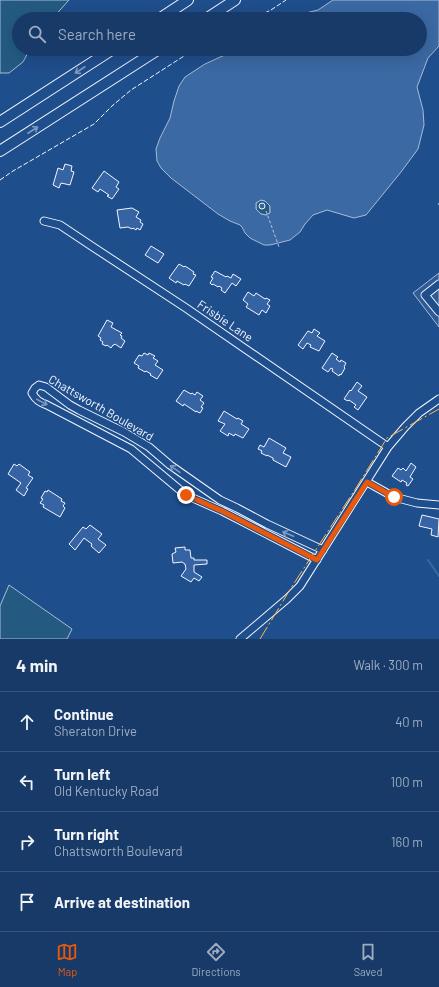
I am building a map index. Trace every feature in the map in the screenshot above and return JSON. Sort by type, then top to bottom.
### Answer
[{"type":"highway","points":[[170,12],[188,0]]},
{"type":"highway","points":[[217,12],[235,0]]},
{"type":"highway","points":[[0,122],[102,56]]},
{"type":"highway","points":[[0,151],[148,56]]},
{"type":"street","name":"Frisbie Lane","points":[[44,221],[60,225],[186,308],[388,447]]},
{"type":"street","points":[[439,284],[425,295],[439,312]]},
{"type":"street","name":"Chattsworth Boulevard","points":[[317,560],[222,511],[186,495],[131,449],[39,402],[32,393],[39,385],[46,387],[70,405],[124,432],[144,444],[170,465],[220,500],[267,524],[324,550]]},
{"type":"street","points":[[240,639],[300,586],[388,447],[419,413],[439,400]]},
{"type":"street","points":[[367,482],[394,497],[417,503],[439,505]]},
{"type":"path","points":[[266,212],[279,247]]},
{"type":"shaded area","points":[[0,0],[69,0],[58,12],[12,12],[12,56],[26,56],[23,62],[9,73],[0,73]]},
{"type":"shaded area","points":[[333,0],[439,0],[439,46],[428,58],[417,87],[423,110],[424,125],[418,149],[366,215],[354,218],[327,210],[313,215],[300,232],[290,240],[264,245],[250,238],[240,225],[218,214],[171,178],[161,168],[157,161],[156,149],[170,118],[179,86],[185,77],[205,64],[223,56],[427,56],[427,12],[310,12],[318,10]],"holes":[[[261,200],[265,201],[270,206],[270,213],[266,215],[261,214],[256,209],[256,203]]]},
{"type":"shaded area","points":[[260,200],[265,201],[270,206],[270,213],[266,215],[261,214],[256,209],[256,203]]},
{"type":"shaded area","points":[[439,273],[439,327],[413,293]]},
{"type":"shaded area","points":[[9,585],[72,629],[67,639],[0,639],[0,606]]},
{"type":"building","points":[[65,164],[72,166],[71,171],[74,172],[70,185],[61,183],[59,188],[53,185],[58,168],[63,170]]},
{"type":"building","points":[[104,171],[119,182],[116,187],[119,189],[112,199],[100,189],[98,192],[92,188]]},
{"type":"building","points":[[262,203],[265,206],[262,209],[259,206]]},
{"type":"building","points":[[132,208],[139,212],[136,217],[141,220],[140,222],[143,224],[140,230],[137,228],[136,230],[128,227],[120,228],[117,210]]},
{"type":"building","points":[[151,246],[164,254],[158,263],[145,255]]},
{"type":"building","points":[[179,264],[184,267],[185,266],[196,275],[189,286],[177,281],[176,283],[169,278]]},
{"type":"building","points":[[215,271],[226,277],[231,278],[233,274],[241,279],[236,286],[232,283],[225,293],[219,286],[212,285],[210,283],[213,278],[211,277]]},
{"type":"building","points":[[248,292],[254,296],[256,293],[265,299],[270,300],[267,304],[270,306],[266,313],[262,310],[259,315],[246,307],[248,304],[243,300]]},
{"type":"building","points":[[107,320],[113,323],[111,327],[122,333],[120,335],[122,336],[121,338],[125,341],[121,348],[115,344],[111,348],[102,344],[103,342],[100,340],[101,338],[98,336]]},
{"type":"building","points":[[314,329],[320,333],[317,336],[325,341],[319,351],[310,347],[311,345],[307,343],[303,349],[298,345],[308,331],[312,333]]},
{"type":"building","points":[[144,353],[148,355],[149,353],[155,356],[153,358],[158,361],[155,365],[163,370],[157,379],[146,371],[145,372],[138,368],[139,366],[134,363],[139,355],[142,356]]},
{"type":"building","points":[[332,353],[338,357],[336,359],[340,362],[341,360],[346,363],[345,368],[339,376],[332,371],[333,369],[331,368],[328,372],[322,368]]},
{"type":"building","points":[[357,382],[362,386],[358,391],[367,397],[358,410],[354,407],[356,405],[349,400],[344,399]]},
{"type":"building","points":[[184,390],[195,395],[197,392],[203,396],[200,400],[204,403],[201,407],[203,408],[200,413],[184,404],[183,406],[176,401]]},
{"type":"building","points":[[224,411],[243,421],[241,424],[249,429],[243,438],[229,433],[228,436],[220,431],[225,424],[218,421]]},
{"type":"building","points":[[269,438],[286,448],[283,453],[291,457],[286,467],[273,460],[273,458],[261,453],[262,451],[258,449],[260,445],[264,447]]},
{"type":"building","points":[[411,463],[416,467],[410,477],[413,479],[408,486],[406,485],[407,483],[402,480],[401,482],[392,476],[398,468],[401,470],[403,468],[406,471]]},
{"type":"building","points":[[14,464],[17,466],[19,464],[30,472],[28,475],[33,478],[26,488],[28,489],[24,496],[16,490],[21,483],[8,474]]},
{"type":"building","points":[[48,490],[62,499],[61,501],[65,503],[63,506],[65,508],[60,517],[43,507],[44,505],[40,503],[43,499],[41,498],[45,491],[47,492]]},
{"type":"building","points":[[422,515],[439,519],[438,537],[431,535],[432,529],[419,526]]},
{"type":"building","points":[[90,525],[102,534],[98,539],[106,545],[99,553],[91,546],[92,544],[84,538],[75,550],[69,544],[83,527],[86,529]]},
{"type":"building","points":[[185,547],[185,550],[190,550],[191,558],[194,558],[194,560],[207,560],[207,564],[194,565],[194,572],[202,577],[199,581],[194,578],[191,582],[181,576],[186,569],[185,564],[182,562],[173,563],[172,554],[176,552],[175,548]]},
{"type":"waterway","points":[[428,560],[439,576]]},
{"type":"fence","points":[[267,12],[286,0]]},
{"type":"fence","points":[[0,180],[94,124],[131,90],[184,56]]},
{"type":"power","points":[[260,639],[387,438],[439,409]]},
{"type":"route","points":[[186,495],[222,511],[317,560],[367,482],[394,497]]}]
